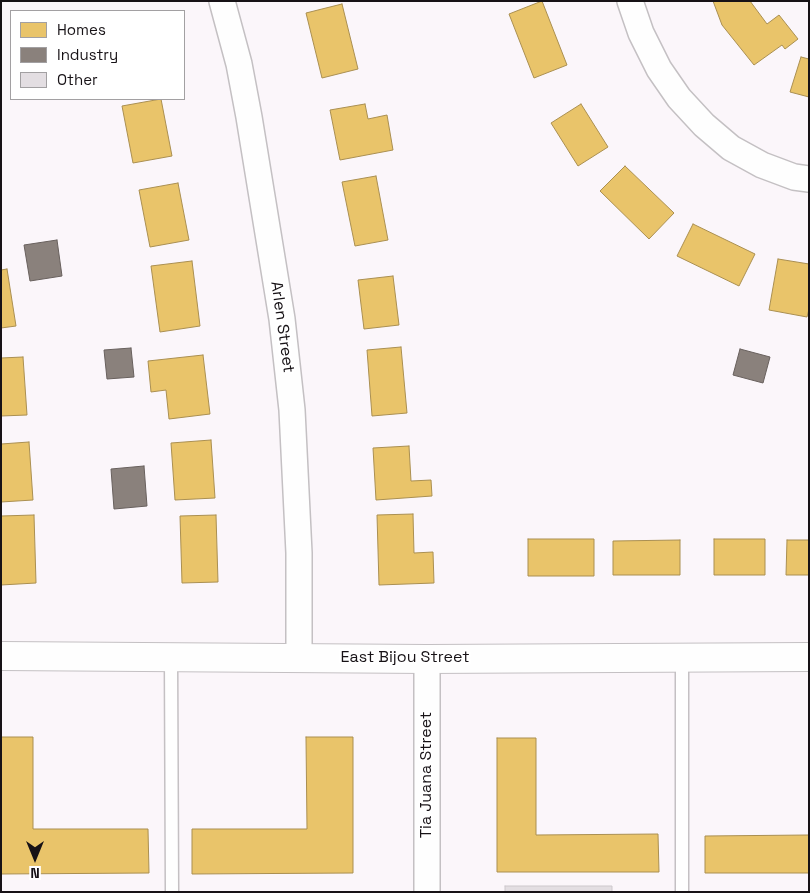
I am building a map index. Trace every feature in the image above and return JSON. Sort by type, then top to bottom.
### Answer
[{"type":"street","name":"Arlen Street","points":[[222,1],[243,82],[282,319],[292,410],[299,553],[299,657]]},
{"type":"street","points":[[630,1],[641,33],[659,69],[679,98],[704,126],[731,148],[762,165],[794,177],[809,179]]},
{"type":"street","name":"East Bijou Street","points":[[1,656],[809,657]]},
{"type":"street","name":"Tia Juana Street","points":[[427,892],[428,658]]},
{"type":"lane","points":[[172,657],[172,892]]},
{"type":"lane","points":[[682,658],[682,892]]},
{"type":"building: Homes","points":[[542,1],[567,65],[534,78],[509,14]]},
{"type":"building: Homes","points":[[713,1],[750,1],[767,24],[779,15],[798,39],[785,49],[782,45],[754,65],[722,25]]},
{"type":"building: Homes","points":[[342,4],[358,69],[322,78],[306,13]]},
{"type":"building: Homes","points":[[801,57],[809,59],[809,97],[790,92]]},
{"type":"building: Homes","points":[[161,100],[172,156],[133,163],[122,106]]},
{"type":"building: Homes","points":[[365,104],[368,119],[387,115],[393,150],[340,160],[330,110]]},
{"type":"building: Homes","points":[[581,104],[608,147],[578,166],[551,123]]},
{"type":"building: Homes","points":[[625,166],[674,213],[649,239],[600,191]]},
{"type":"building: Homes","points":[[376,176],[388,240],[355,246],[342,182]]},
{"type":"building: Homes","points":[[178,183],[189,240],[150,247],[139,190]]},
{"type":"building: Homes","points":[[693,224],[755,254],[739,286],[677,256]]},
{"type":"building: Homes","points":[[778,259],[809,264],[809,309],[807,317],[769,310]]},
{"type":"building: Homes","points":[[192,261],[200,326],[160,332],[151,266]]},
{"type":"building: Homes","points":[[7,269],[16,326],[1,328],[1,270]]},
{"type":"building: Homes","points":[[393,276],[399,325],[364,329],[358,280]]},
{"type":"building: Homes","points":[[401,347],[407,413],[372,416],[367,350]]},
{"type":"building: Homes","points":[[203,355],[210,414],[169,419],[166,390],[151,392],[148,361]]},
{"type":"building: Homes","points":[[23,357],[27,415],[1,416],[1,358]]},
{"type":"building: Homes","points":[[211,440],[215,498],[175,500],[171,443]]},
{"type":"building: Homes","points":[[29,442],[33,500],[1,502],[1,444]]},
{"type":"building: Homes","points":[[409,446],[411,481],[431,480],[432,496],[376,500],[373,448]]},
{"type":"building: Homes","points":[[413,514],[414,553],[433,552],[434,583],[379,585],[377,515]]},
{"type":"building: Homes","points":[[34,515],[36,583],[1,585],[1,516]]},
{"type":"building: Homes","points":[[216,515],[218,582],[182,583],[180,516]]},
{"type":"building: Homes","points":[[528,539],[594,539],[594,576],[528,576]]},
{"type":"building: Homes","points":[[714,539],[765,539],[765,575],[714,575]]},
{"type":"building: Homes","points":[[680,540],[680,575],[613,575],[613,541]]},
{"type":"building: Homes","points":[[787,540],[809,540],[809,575],[786,575]]},
{"type":"building: Homes","points":[[1,737],[33,737],[33,829],[148,829],[149,873],[1,874]]},
{"type":"building: Homes","points":[[306,737],[353,737],[353,873],[192,874],[192,829],[307,829]]},
{"type":"building: Homes","points":[[497,738],[536,738],[536,835],[658,834],[659,872],[497,872]]},
{"type":"building: Homes","points":[[809,835],[809,873],[705,873],[705,836]]},
{"type":"building: Industry","points":[[57,240],[62,276],[30,281],[24,245]]},
{"type":"building: Industry","points":[[131,348],[134,377],[107,379],[104,350]]},
{"type":"building: Industry","points":[[740,349],[770,357],[763,383],[733,375]]},
{"type":"building: Industry","points":[[144,466],[147,506],[114,509],[111,469]]},
{"type":"building: Other","points":[[505,886],[612,886],[612,892],[505,892]]}]
